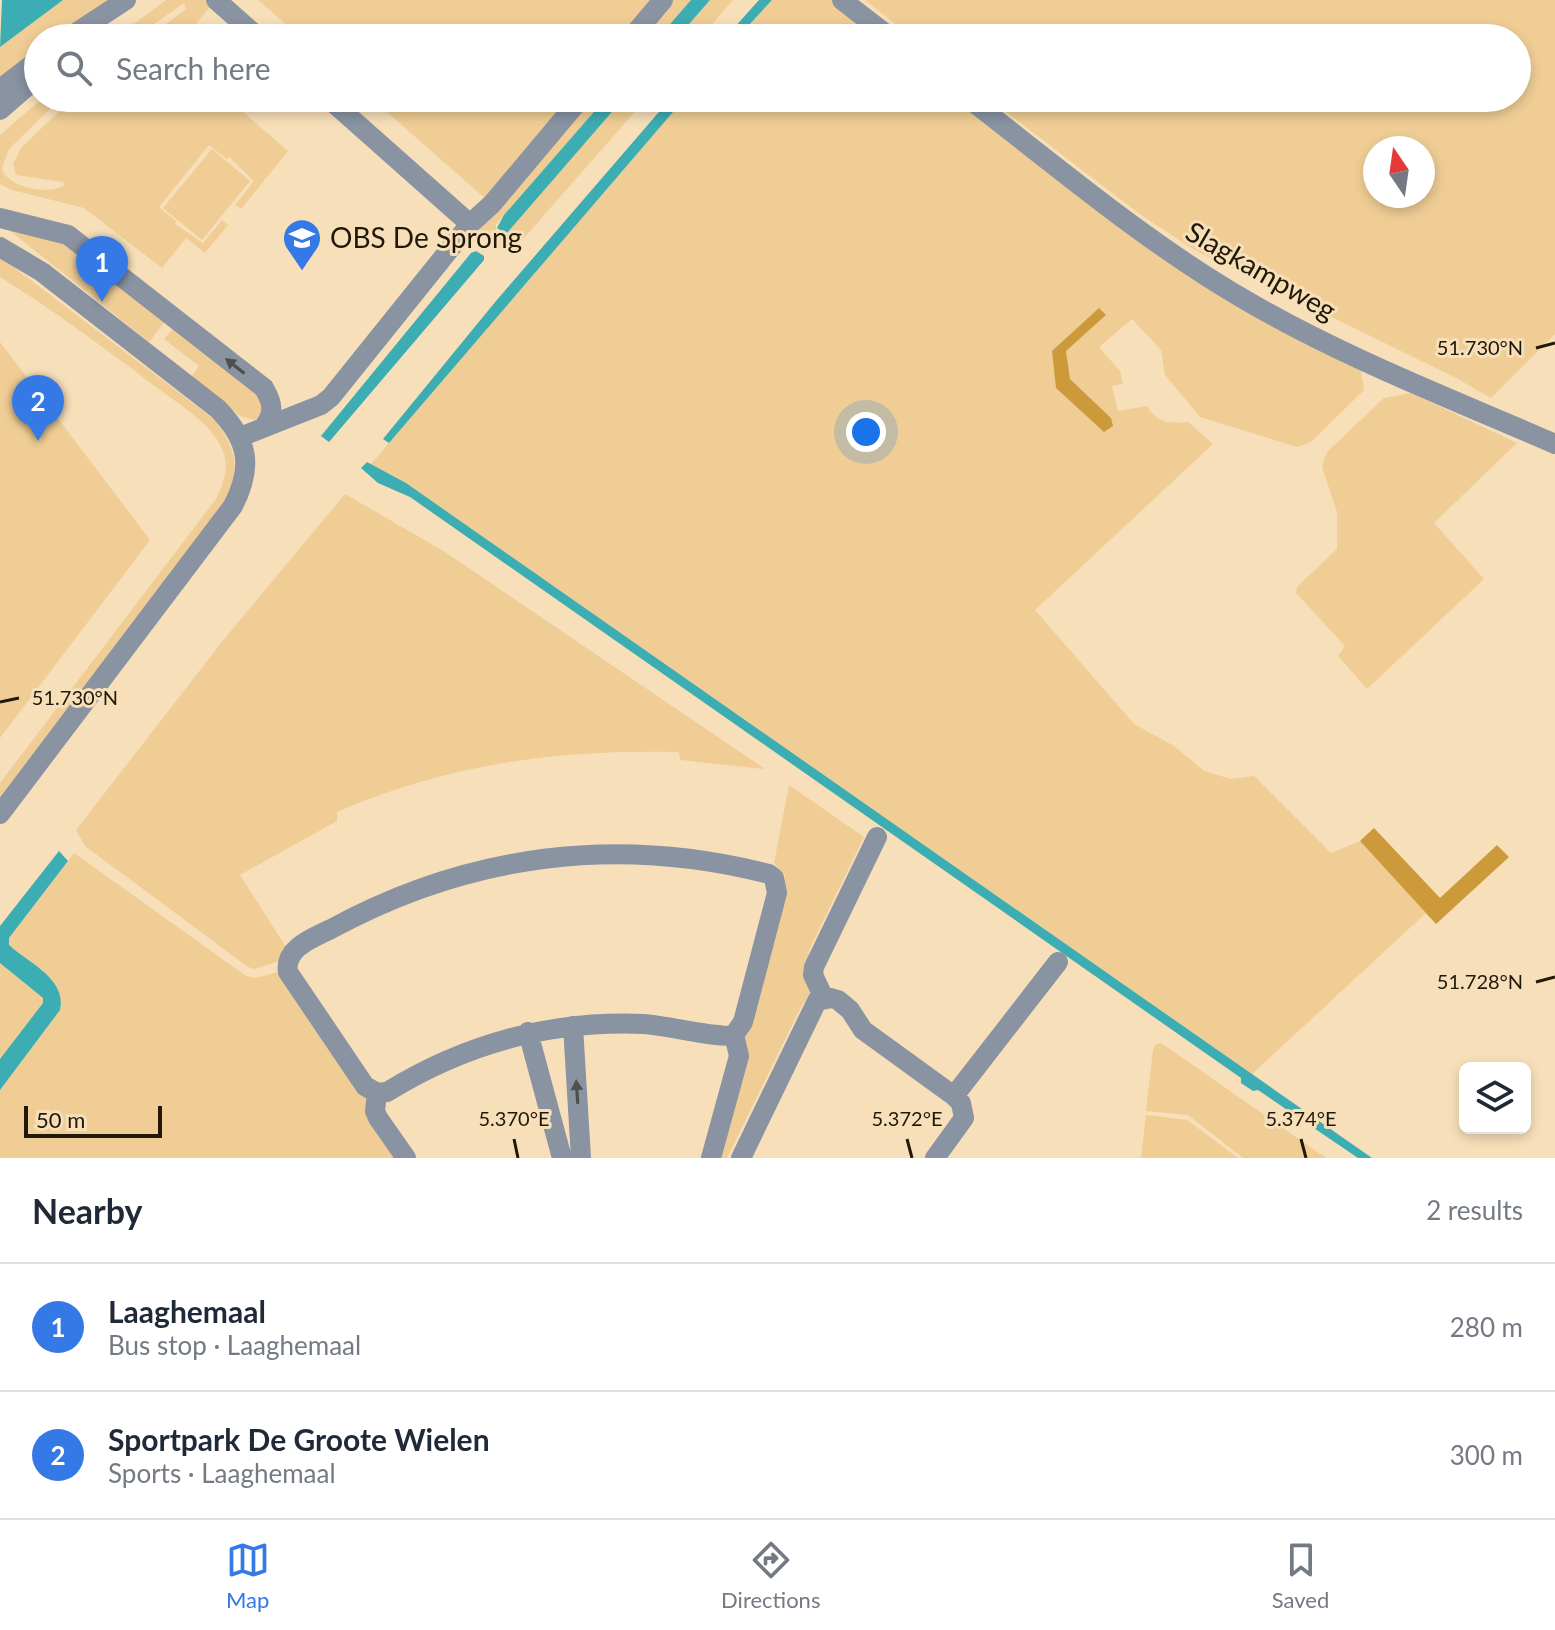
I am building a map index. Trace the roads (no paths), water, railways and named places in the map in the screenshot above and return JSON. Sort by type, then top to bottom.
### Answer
[{"type":"street","points":[[97,24],[126,0]]},
{"type":"street","points":[[216,0],[243,24]]},
{"type":"street","points":[[643,24],[663,0]]},
{"type":"street","points":[[842,0],[873,24]]},
{"type":"street","points":[[92,24],[104,17]]},
{"type":"street","points":[[0,89],[24,71]]},
{"type":"street","points":[[0,110],[24,89]]},
{"type":"street","points":[[344,112],[470,224]]},
{"type":"street","points":[[240,437],[321,405],[331,397],[470,224],[492,204],[569,112]]},
{"type":"street","name":"Slagkampweg","points":[[986,112],[1154,241],[1247,302],[1298,329],[1555,444]]},
{"type":"street","points":[[0,218],[68,235],[264,388],[272,407],[272,416],[265,425]]},
{"type":"street","points":[[0,230],[42,272],[218,409],[240,437],[246,469],[243,487],[233,506],[0,814]]},
{"type":"street","points":[[0,247],[42,272]]},
{"type":"street","points":[[824,998],[813,975],[814,967],[877,837]]},
{"type":"street","points":[[642,853],[727,864],[769,874],[774,878],[777,893],[743,1022],[734,1035],[724,1037],[673,1026],[644,1024],[573,1026],[528,1032],[449,1058],[387,1092],[377,1093],[365,1086],[288,972],[288,957],[292,951],[325,932],[393,899],[467,873],[509,863],[551,857],[642,853]]},
{"type":"street","points":[[954,1096],[1058,962]]},
{"type":"street","points":[[741,1158],[813,1008],[817,1001],[824,998],[838,1000],[850,1010],[863,1030],[961,1103],[964,1118],[935,1158]]},
{"type":"street","points":[[573,1026],[581,1158]]},
{"type":"street","points":[[528,1032],[562,1158]]},
{"type":"street","points":[[711,1158],[739,1056],[734,1035]]},
{"type":"street","points":[[377,1093],[375,1111],[378,1118],[406,1158]]},
{"type":"water","points":[[2,0],[63,0],[31,24],[24,24],[24,29],[0,47]]},
{"type":"water","points":[[691,0],[710,0],[689,24],[670,24]]},
{"type":"water","points":[[759,0],[772,0],[750,24],[738,24]]},
{"type":"water","points":[[594,112],[612,112],[506,234],[497,228],[504,215]]},
{"type":"water","points":[[659,112],[673,112],[389,443],[383,439],[496,301]]},
{"type":"water","points":[[476,251],[484,256],[484,260],[329,442],[321,436],[471,253]]},
{"type":"water","points":[[367,462],[406,483],[1372,1158],[1358,1158],[1258,1090],[1253,1091],[1241,1083],[1241,1078],[410,497],[378,483],[361,468]]},
{"type":"water","points":[[59,851],[68,861],[9,938],[9,945],[52,981],[61,999],[60,1010],[0,1090],[0,1059],[43,1003],[43,998],[0,963],[0,926]]},
{"type":"place","name":"OBS De Sprong","points":[[302,272]]},
{"type":"place","name":"Laaghemaal","points":[[102,302]]},
{"type":"place","name":"Sportpark De Groote Wielen","points":[[38,441]]}]
